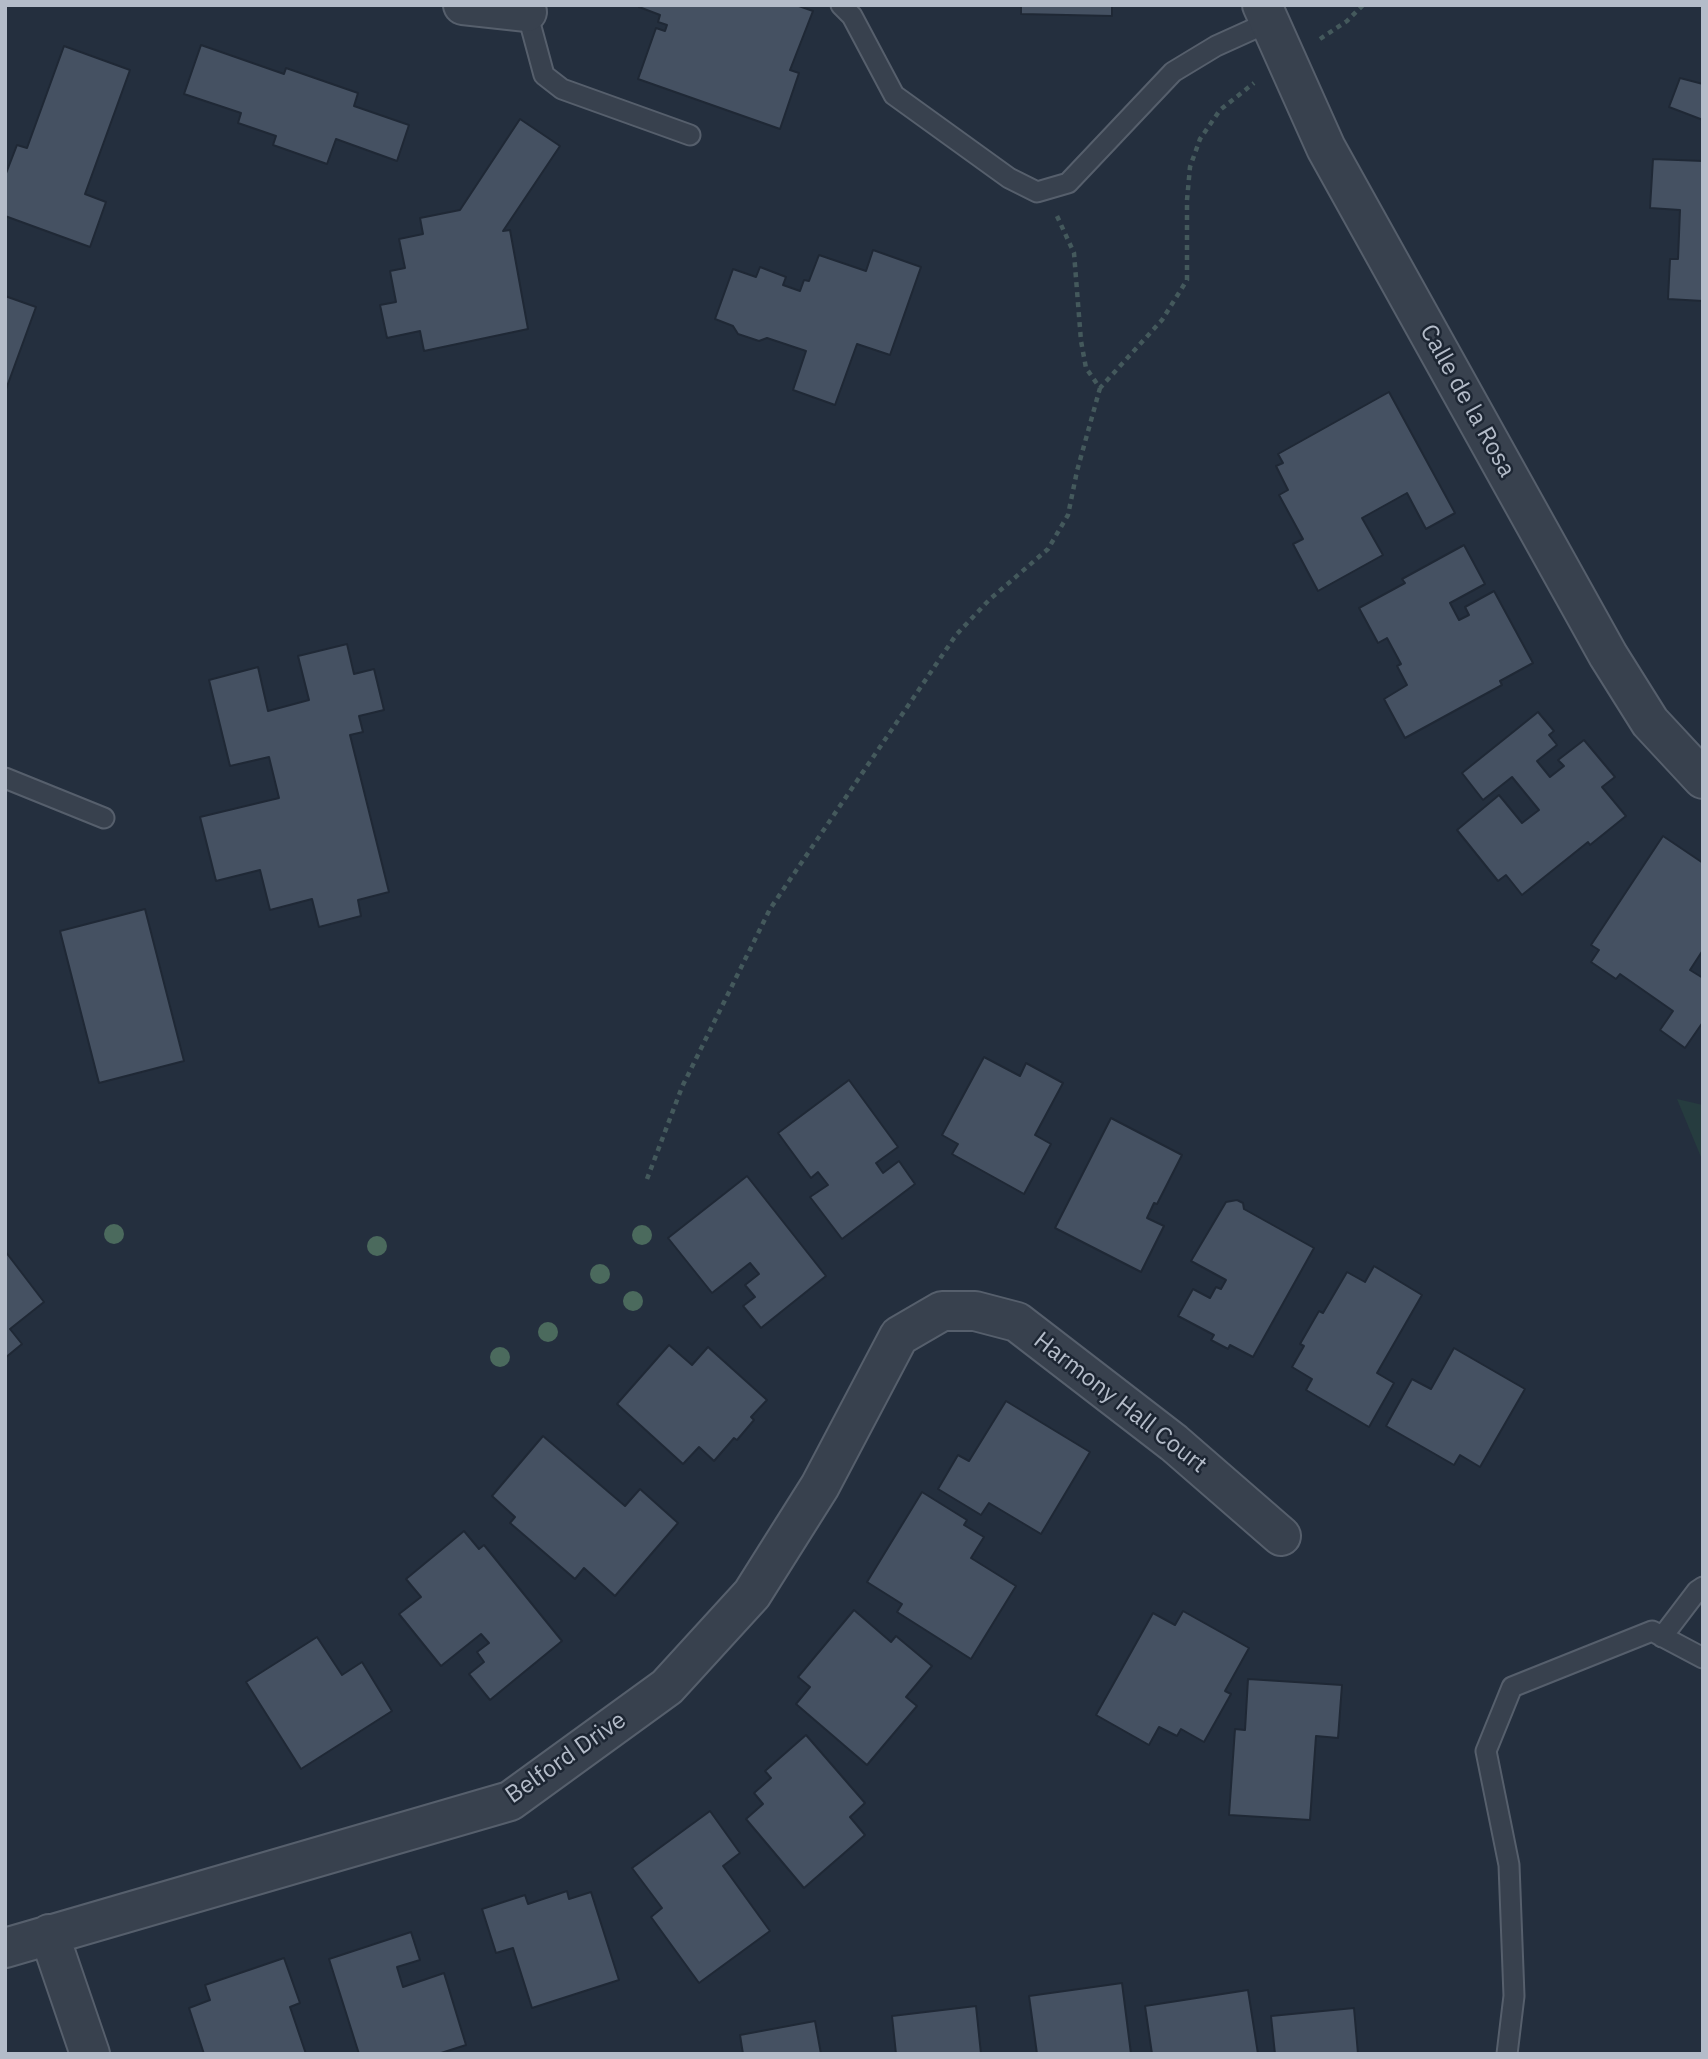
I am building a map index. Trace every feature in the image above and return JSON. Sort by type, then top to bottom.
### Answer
[{"type":"street","points":[[463,5],[532,9]]},
{"type":"street","name":"Calle de la Rosa","points":[[1266,14],[1326,148],[1608,655],[1650,723],[1703,779]]},
{"type":"street","name":"Harmony Hall Court","points":[[942,1311],[975,1311],[1017,1322],[1174,1443],[1281,1536]]},
{"type":"street","name":"Belford Drive","points":[[5,1948],[510,1801],[667,1687],[752,1594],[820,1486],[899,1336],[942,1311]]},
{"type":"street","points":[[49,1934],[90,2054]]},
{"type":"lane","points":[[841,5],[852,16],[894,95],[1009,178],[1037,192],[1068,183],[1173,72],[1266,14]]},
{"type":"lane","points":[[532,9],[544,75],[562,89],[690,135]]},
{"type":"lane","points":[[5,778],[104,818]]},
{"type":"lane","points":[[1662,1637],[1697,1591],[1703,1587]]},
{"type":"lane","points":[[1507,2054],[1514,1996],[1509,1866],[1486,1751],[1512,1687],[1652,1632],[1703,1658]]},
{"type":"path","points":[[647,1179],[682,1087],[770,909],[956,635],[989,600],[1048,549],[1068,515],[1077,471],[1101,388],[1162,320],[1186,280],[1190,167],[1200,139],[1220,110],[1249,86],[1347,22],[1363,5]]},
{"type":"path","points":[[1048,190],[1056,215],[1074,253],[1081,341],[1086,368],[1101,388]]},
{"type":"green space","points":[[1677,1099],[1703,1105],[1703,1162]]},
{"type":"building","points":[[796,5],[813,11],[790,70],[799,73],[780,129],[638,79],[656,28],[665,31],[667,25],[658,22],[660,15],[639,7]]},
{"type":"building","points":[[1021,5],[1112,5],[1112,16],[1021,14]]},
{"type":"building","points":[[201,45],[284,74],[286,68],[358,93],[354,106],[409,125],[397,161],[336,139],[327,164],[273,145],[276,136],[238,123],[241,113],[184,94]]},
{"type":"building","points":[[64,46],[130,70],[85,194],[106,202],[90,247],[5,216],[5,176],[17,145],[27,148]]},
{"type":"building","points":[[1680,78],[1703,84],[1703,120],[1669,107]]},
{"type":"building","points":[[520,119],[560,146],[503,231],[510,230],[528,329],[424,351],[420,331],[387,338],[380,305],[396,302],[390,271],[405,268],[399,239],[423,234],[420,218],[460,210]]},
{"type":"building","points":[[1653,159],[1703,161],[1703,301],[1668,299],[1670,259],[1678,259],[1680,210],[1650,208]]},
{"type":"building","points":[[873,250],[921,267],[890,355],[857,344],[835,405],[793,390],[806,351],[767,338],[759,341],[738,334],[733,326],[715,319],[733,269],[756,277],[760,267],[786,277],[783,285],[800,291],[804,280],[809,281],[819,255],[866,271]]},
{"type":"building","points":[[5,296],[36,307],[5,392]]},
{"type":"building","points":[[1389,392],[1455,513],[1426,529],[1407,493],[1362,518],[1383,555],[1318,591],[1293,544],[1303,539],[1279,495],[1288,490],[1276,466],[1283,463],[1278,454]]},
{"type":"building","points":[[1464,545],[1485,584],[1450,603],[1459,620],[1469,615],[1465,607],[1494,591],[1533,663],[1500,681],[1502,685],[1405,738],[1384,699],[1407,685],[1397,666],[1401,664],[1387,638],[1378,643],[1359,608],[1405,583],[1402,579]]},
{"type":"building","points":[[347,644],[354,674],[374,669],[384,710],[359,716],[363,732],[350,735],[389,892],[358,900],[361,916],[319,927],[312,899],[270,910],[260,870],[216,881],[200,817],[279,798],[269,757],[230,766],[209,680],[258,667],[268,711],[309,700],[298,656]]},
{"type":"building","points":[[1538,712],[1554,731],[1549,735],[1557,745],[1537,761],[1550,777],[1564,766],[1558,760],[1584,740],[1615,777],[1602,787],[1626,816],[1590,845],[1588,842],[1522,895],[1506,875],[1498,881],[1457,830],[1499,795],[1522,823],[1539,810],[1512,777],[1483,800],[1462,773]]},
{"type":"building","points":[[1663,836],[1703,863],[1703,950],[1690,970],[1703,978],[1703,1022],[1685,1048],[1660,1030],[1673,1011],[1620,974],[1616,979],[1591,962],[1599,950],[1591,945]]},
{"type":"building","points":[[145,909],[184,1061],[99,1083],[60,931]]},
{"type":"building","points":[[984,1057],[1020,1076],[1026,1063],[1063,1083],[1035,1135],[1051,1144],[1024,1194],[952,1154],[958,1144],[942,1135]]},
{"type":"building","points":[[849,1080],[898,1147],[876,1163],[883,1173],[899,1161],[915,1184],[842,1239],[810,1197],[828,1185],[818,1172],[811,1178],[778,1133]]},
{"type":"building","points":[[1111,1118],[1182,1155],[1147,1218],[1164,1226],[1141,1272],[1055,1228]]},
{"type":"building","points":[[747,1176],[826,1276],[761,1328],[743,1306],[755,1297],[745,1285],[759,1274],[750,1263],[712,1293],[668,1238]]},
{"type":"building","points":[[1237,1200],[1243,1203],[1244,1209],[1314,1248],[1253,1357],[1230,1345],[1228,1349],[1211,1340],[1214,1335],[1178,1316],[1193,1289],[1210,1298],[1216,1287],[1221,1289],[1226,1280],[1191,1261],[1226,1202]]},
{"type":"building","points":[[5,1251],[44,1302],[10,1329],[22,1344],[5,1358]]},
{"type":"building","points":[[1374,1266],[1422,1295],[1377,1373],[1394,1383],[1369,1427],[1306,1390],[1312,1379],[1292,1367],[1304,1346],[1300,1344],[1319,1311],[1323,1313],[1347,1272],[1365,1282]]},
{"type":"building","points":[[669,1345],[692,1365],[708,1347],[767,1400],[751,1417],[754,1420],[737,1440],[734,1438],[714,1461],[699,1447],[683,1464],[617,1404]]},
{"type":"building","points":[[1454,1348],[1525,1389],[1480,1467],[1460,1455],[1454,1465],[1386,1426],[1412,1379],[1431,1389]]},
{"type":"building","points":[[1006,1401],[1090,1452],[1041,1534],[989,1503],[981,1515],[938,1489],[958,1455],[969,1461]]},
{"type":"building","points":[[543,1436],[625,1506],[640,1489],[678,1523],[615,1596],[584,1568],[575,1579],[510,1523],[515,1517],[492,1496]]},
{"type":"building","points":[[922,1492],[967,1520],[964,1525],[984,1537],[971,1558],[1016,1586],[971,1659],[897,1612],[902,1604],[867,1582]]},
{"type":"building","points":[[464,1531],[479,1549],[484,1545],[562,1641],[490,1700],[469,1674],[484,1662],[477,1652],[489,1643],[481,1634],[441,1666],[399,1614],[421,1597],[406,1579]]},
{"type":"building","points":[[854,1610],[891,1642],[896,1636],[932,1666],[906,1697],[917,1706],[867,1765],[796,1704],[810,1687],[798,1677]]},
{"type":"building","points":[[1183,1611],[1249,1648],[1225,1691],[1231,1694],[1204,1742],[1181,1729],[1177,1736],[1159,1727],[1149,1745],[1096,1715],[1153,1613],[1175,1625]]},
{"type":"building","points":[[317,1637],[342,1675],[362,1662],[392,1711],[301,1769],[246,1682]]},
{"type":"building","points":[[1248,1679],[1342,1685],[1338,1738],[1316,1736],[1310,1820],[1229,1815],[1235,1729],[1245,1730]]},
{"type":"building","points":[[806,1735],[865,1803],[850,1817],[865,1835],[804,1888],[746,1819],[763,1804],[754,1793],[771,1778],[765,1771]]},
{"type":"building","points":[[710,1811],[740,1853],[723,1866],[770,1931],[699,1983],[651,1917],[662,1908],[632,1868]]},
{"type":"building","points":[[567,1891],[569,1899],[591,1892],[619,1980],[532,2008],[513,1948],[496,1953],[482,1909],[525,1895],[528,1904]]},
{"type":"building","points":[[411,1932],[420,1960],[397,1967],[403,1987],[444,1973],[466,2045],[438,2054],[359,2054],[329,1959]]},
{"type":"building","points":[[284,1958],[300,2003],[290,2007],[306,2054],[204,2054],[189,2008],[210,2000],[205,1985]]},
{"type":"building","points":[[1122,1983],[1131,2054],[1037,2054],[1029,1996]]},
{"type":"building","points":[[1248,1990],[1258,2054],[1152,2054],[1145,2006]]},
{"type":"building","points":[[976,2006],[981,2054],[896,2054],[892,2016]]},
{"type":"building","points":[[1354,2008],[1358,2054],[1275,2054],[1271,2016]]},
{"type":"building","points":[[815,2021],[821,2054],[743,2054],[740,2035]]}]
